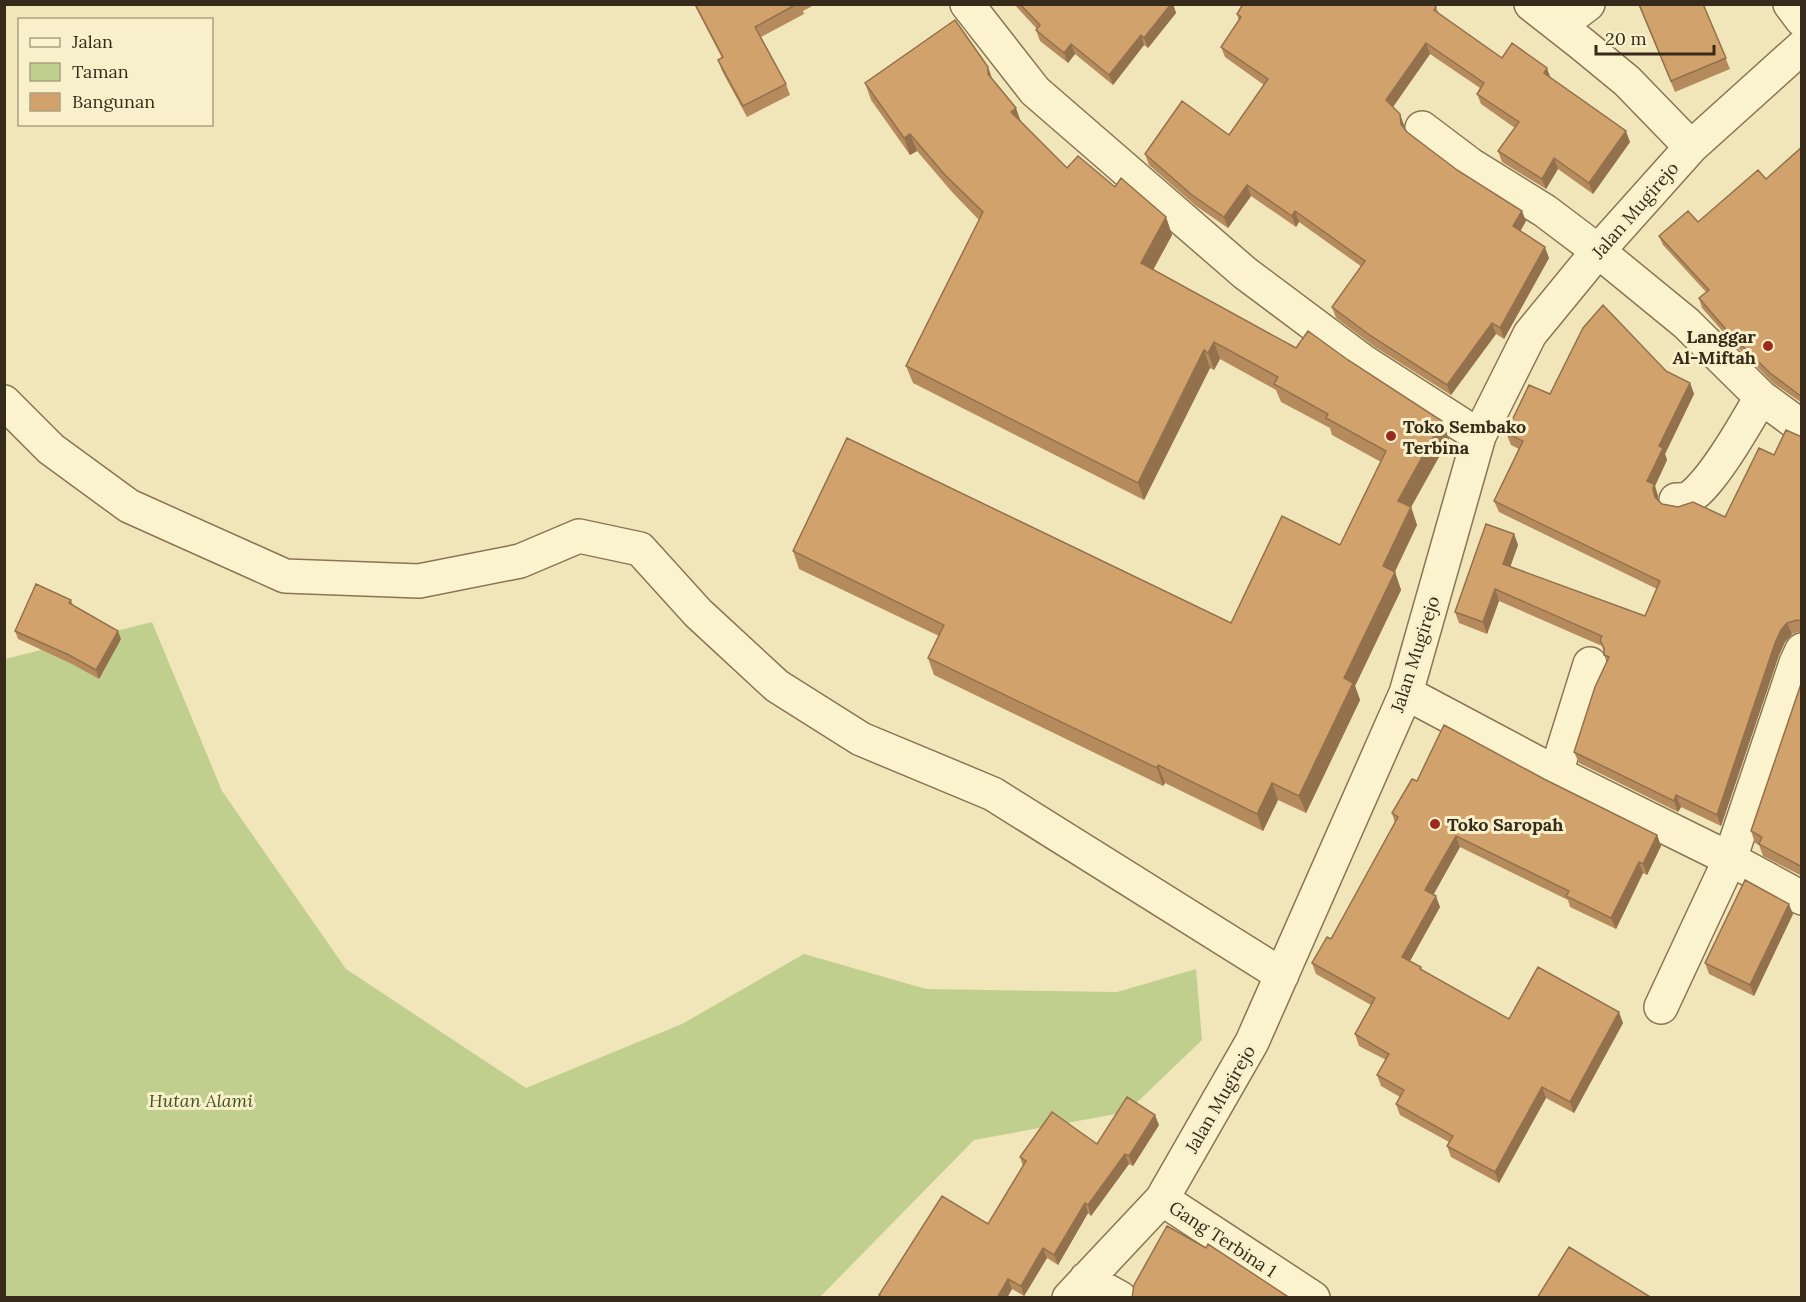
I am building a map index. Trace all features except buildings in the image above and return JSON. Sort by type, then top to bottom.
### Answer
[{"type":"street","points":[[967,4],[1035,91],[1245,273],[1364,362],[1479,436]]},
{"type":"street","points":[[1531,4],[1627,81],[1691,147]]},
{"type":"street","points":[[1559,26],[1588,4]]},
{"type":"street","points":[[1790,4],[1802,20]]},
{"type":"street","name":"Jalan Mugirejo","points":[[1078,1288],[1162,1199],[1252,1042],[1406,693],[1479,436],[1530,334],[1598,251],[1691,147],[1802,47]]},
{"type":"street","points":[[1422,128],[1471,165],[1545,211],[1598,251],[1686,323],[1761,397],[1802,428]]},
{"type":"street","points":[[1676,500],[1687,499],[1698,491],[1719,466],[1761,397]]},
{"type":"street","points":[[4,402],[51,449],[129,506],[285,576],[419,581],[520,561],[579,536],[640,549],[698,613],[777,686],[861,738],[993,794],[1282,975]]},
{"type":"street","points":[[1660,1006],[1730,859],[1800,660]]},
{"type":"street","points":[[1556,773],[1590,664]]},
{"type":"street","points":[[1406,693],[1556,773],[1730,859],[1802,898]]},
{"type":"street","name":"Gang Terbina 1","points":[[1162,1199],[1313,1298]]},
{"type":"street","points":[[1078,1288],[1120,1298]]},
{"type":"green space","name":"Hutan Alami","points":[[152,622],[222,791],[346,969],[526,1088],[682,1024],[804,954],[926,989],[1117,992],[1196,969],[1202,1040],[1127,1112],[974,1140],[820,1297],[5,1298],[5,659]]},
{"type":"place","name":"Langgar Al-Miftah","points":[[1768,346]]},
{"type":"place","name":"Toko Sembako Terbina","points":[[1391,436]]},
{"type":"place","name":"Toko Saropah","points":[[1435,824]]}]
